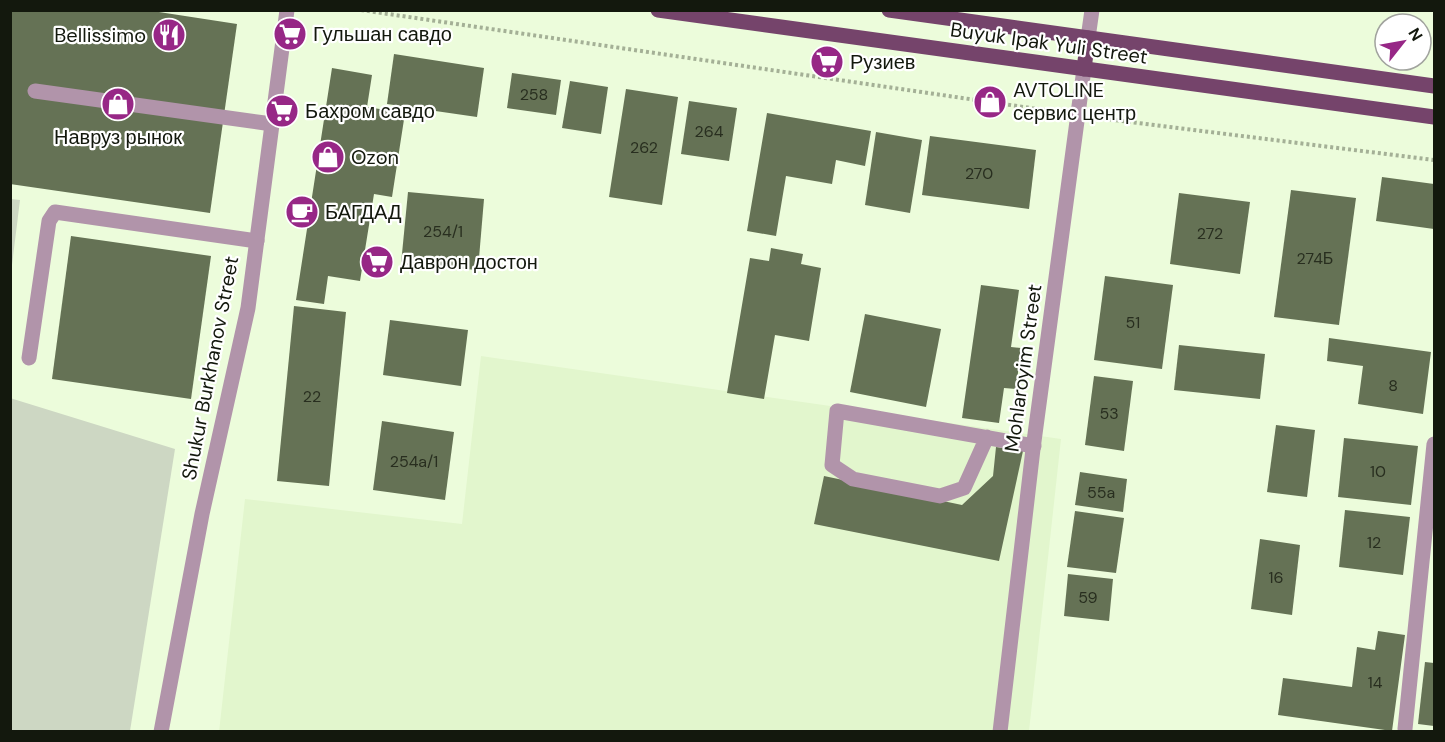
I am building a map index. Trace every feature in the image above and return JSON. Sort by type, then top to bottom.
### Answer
[{"type":"main road","name":"Buyuk Ipak Yuli Street","points":[[658,10],[1434,117]]},
{"type":"main road","name":"Buyuk Ipak Yuli Street","points":[[889,10],[1434,86]]},
{"type":"main road","name":"Mohlaroyim Street","points":[[1084,69],[1088,38]]},
{"type":"street","name":"Shukur Burkhanov Street","points":[[160,732],[202,514],[248,308],[287,10]]},
{"type":"street","name":"Mohlaroyim Street","points":[[1088,38],[1092,10]]},
{"type":"street","name":"Mohlaroyim Street","points":[[1000,732],[1034,446],[1084,69]]},
{"type":"street","points":[[35,91],[272,124]]},
{"type":"street","points":[[29,358],[49,221],[55,212],[257,241]]},
{"type":"street","points":[[987,437],[964,488],[940,496],[853,479],[832,465],[837,411],[987,437],[1034,446]]},
{"type":"street","points":[[1405,729],[1430,541],[1434,444]]},
{"type":"path","points":[[361,10],[1078,115],[1434,160]]},
{"type":"shaded area","points":[[10,199],[20,200],[11,273]]},
{"type":"shaded area","points":[[481,356],[1061,439],[1029,731],[219,732],[245,499],[462,524]]},
{"type":"shaded area","points":[[10,398],[175,449],[130,731],[11,731]]},
{"type":"building","name":"Навруз рынок","points":[[10,10],[146,10],[237,24],[210,213],[10,184]]},
{"type":"building","points":[[394,54],[484,68],[477,117],[387,104]]},
{"type":"building","points":[[332,68],[372,75],[367,107],[405,113],[392,197],[374,194],[360,281],[328,276],[324,304],[296,300]]},
{"type":"building","points":[[512,73],[561,80],[556,115],[507,108]]},
{"type":"building","points":[[570,81],[608,87],[601,134],[562,128]]},
{"type":"building","points":[[626,89],[678,97],[662,205],[609,197]]},
{"type":"building","points":[[689,101],[737,108],[729,161],[681,154]]},
{"type":"building","points":[[767,113],[871,131],[865,166],[836,160],[832,184],[786,176],[776,236],[747,231]]},
{"type":"building","points":[[876,132],[922,140],[910,213],[865,205]]},
{"type":"building","points":[[930,136],[1036,150],[1029,209],[922,195]]},
{"type":"building","points":[[1382,177],[1434,184],[1434,229],[1376,221]]},
{"type":"building","points":[[1291,190],[1356,198],[1339,325],[1274,317]]},
{"type":"building","points":[[408,192],[484,199],[478,270],[401,264]]},
{"type":"building","points":[[1179,193],[1250,202],[1240,274],[1170,264]]},
{"type":"building","points":[[71,236],[211,256],[191,399],[52,379]]},
{"type":"building","points":[[771,248],[803,254],[801,264],[821,268],[809,341],[775,335],[764,399],[727,393],[750,258],[769,261]]},
{"type":"building","points":[[1105,276],[1173,285],[1162,369],[1094,360]]},
{"type":"building","points":[[981,285],[1019,290],[1011,347],[1021,348],[1016,389],[1004,388],[999,423],[962,418]]},
{"type":"building","points":[[294,306],[346,312],[329,486],[277,481]]},
{"type":"building","points":[[865,314],[941,329],[926,407],[850,392]]},
{"type":"building","points":[[390,320],[468,330],[461,386],[383,375]]},
{"type":"building","points":[[1329,338],[1431,352],[1423,414],[1358,404],[1363,366],[1327,361]]},
{"type":"building","points":[[1179,345],[1265,354],[1260,399],[1174,390]]},
{"type":"building","points":[[1094,376],[1133,381],[1124,451],[1085,445]]},
{"type":"building","points":[[382,421],[454,432],[445,500],[373,490]]},
{"type":"building","points":[[1276,425],[1315,430],[1307,497],[1267,492]]},
{"type":"building","points":[[1344,438],[1418,446],[1411,505],[1338,497]]},
{"type":"building","points":[[996,447],[1023,451],[999,561],[814,524],[824,476],[962,505],[993,476]]},
{"type":"building","points":[[1080,472],[1127,479],[1123,512],[1075,505]]},
{"type":"building","points":[[1345,510],[1410,517],[1403,575],[1339,567]]},
{"type":"building","points":[[1075,511],[1124,518],[1116,573],[1067,567]]},
{"type":"building","points":[[1260,539],[1300,545],[1292,615],[1251,609]]},
{"type":"building","points":[[1068,574],[1113,579],[1109,621],[1064,616]]},
{"type":"building","points":[[1378,631],[1405,635],[1392,731],[1278,715],[1283,678],[1352,687],[1357,647],[1375,650]]},
{"type":"building","points":[[1425,662],[1434,663],[1434,726],[1418,724]]},
{"type":"place","name":"Гульшан савдо","points":[[290,34]]},
{"type":"place","name":"Bellissimo","points":[[169,35]]},
{"type":"place","name":"Рузиев","points":[[827,62]]},
{"type":"place","name":"AVTOLINE сервис центр","points":[[990,102]]},
{"type":"place","name":"Навруз рынок","points":[[118,104]]},
{"type":"place","name":"Бахром савдо","points":[[282,111]]},
{"type":"place","name":"Ozon","points":[[328,157]]},
{"type":"place","name":"БАГДАД","points":[[302,212]]},
{"type":"place","name":"Даврон достон","points":[[377,262]]}]
